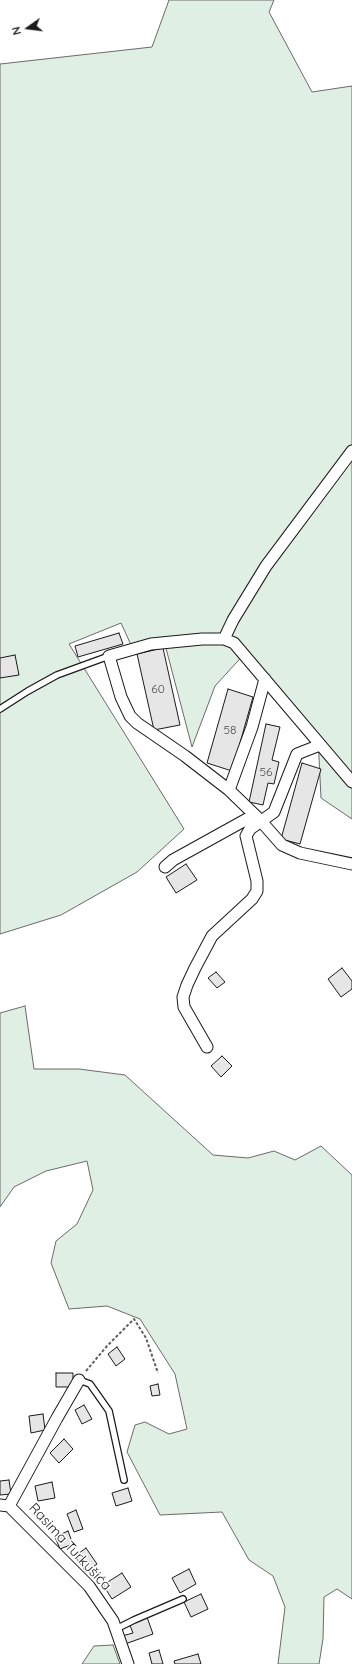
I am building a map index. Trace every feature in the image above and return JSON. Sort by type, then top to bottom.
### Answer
[{"type":"street","points":[[224,639],[233,620],[266,566],[352,451]]},
{"type":"street","points":[[352,782],[234,643],[224,639],[202,639],[151,644],[110,656],[121,697],[130,716],[137,723],[186,756],[229,790],[260,820],[282,845],[300,853],[352,864]]},
{"type":"street","points":[[229,790],[252,727],[265,679]]},
{"type":"street","points":[[207,1047],[184,1007],[183,997],[195,968],[212,936],[252,899],[257,891],[257,882],[246,842],[246,836],[250,829],[260,820],[274,812],[294,758],[297,754],[320,745]]},
{"type":"street","points":[[165,867],[173,860],[247,819],[260,820]]},
{"type":"street","points":[[5,1505],[79,1380]]},
{"type":"street","name":"Rasima Turkušića","points":[[5,1505],[89,1586],[113,1621],[128,1664]]},
{"type":"lane","points":[[0,709],[57,675],[110,656]]},
{"type":"lane","points":[[79,1380],[90,1384],[109,1411],[124,1480]]},
{"type":"lane","points":[[116,1629],[182,1599]]},
{"type":"path","points":[[79,1380],[107,1346],[134,1319],[146,1338],[158,1373]]},
{"type":"green space","points":[[169,0],[274,0],[269,12],[312,92],[352,86],[352,819],[321,798],[318,737],[247,651],[215,686],[192,747],[163,637],[131,645],[121,623],[69,644],[184,829],[137,872],[61,915],[0,934],[0,64],[152,47]]},
{"type":"green space","points":[[25,1006],[34,1069],[79,1069],[125,1075],[213,1155],[248,1158],[274,1151],[295,1160],[321,1146],[352,1175],[352,1599],[337,1589],[324,1597],[323,1639],[319,1664],[278,1664],[285,1607],[273,1576],[249,1560],[222,1512],[160,1515],[127,1452],[135,1425],[145,1422],[169,1434],[187,1429],[175,1374],[140,1319],[107,1306],[69,1309],[51,1263],[56,1241],[77,1224],[93,1190],[87,1161],[46,1171],[14,1187],[0,1207],[0,1013]]},
{"type":"green space","points":[[113,1645],[120,1664],[82,1664],[94,1646]]},
{"type":"building","points":[[119,633],[123,644],[78,657],[75,646]]},
{"type":"building","points":[[163,648],[180,725],[154,730],[137,654]]},
{"type":"building","points":[[15,655],[19,675],[0,678],[0,658]]},
{"type":"building","points":[[228,689],[253,697],[232,771],[207,763]]},
{"type":"building","points":[[266,724],[280,727],[272,760],[279,762],[274,784],[268,783],[263,805],[249,802]]},
{"type":"building","points":[[302,763],[321,769],[300,844],[281,839]]},
{"type":"building","points":[[186,864],[197,880],[176,893],[166,877]]},
{"type":"building","points":[[342,968],[352,981],[352,989],[341,997],[328,979]]},
{"type":"building","points":[[216,972],[225,982],[217,988],[208,978]]},
{"type":"building","points":[[222,1056],[232,1066],[221,1077],[211,1066]]},
{"type":"building","points":[[117,1347],[125,1359],[116,1366],[108,1354]]},
{"type":"building","points":[[56,1373],[73,1373],[73,1387],[56,1387]]},
{"type":"building","points":[[158,1384],[160,1395],[152,1396],[150,1386]]},
{"type":"building","points":[[84,1405],[92,1419],[82,1424],[75,1410]]},
{"type":"building","points":[[43,1414],[45,1430],[31,1433],[29,1416]]},
{"type":"building","points":[[64,1439],[73,1449],[59,1463],[50,1453]]},
{"type":"building","points":[[9,1480],[11,1494],[0,1495],[0,1481]]},
{"type":"building","points":[[52,1482],[55,1498],[38,1501],[35,1486]]},
{"type":"building","points":[[128,1488],[132,1501],[116,1506],[112,1493]]},
{"type":"building","points":[[76,1510],[83,1529],[74,1532],[67,1514]]},
{"type":"building","points":[[68,1531],[73,1544],[60,1549],[55,1537]]},
{"type":"building","points":[[86,1548],[97,1564],[86,1572],[75,1556]]},
{"type":"building","points":[[189,1569],[196,1584],[180,1593],[172,1578]]},
{"type":"building","points":[[122,1573],[131,1587],[112,1599],[103,1585]]},
{"type":"building","points":[[201,1594],[208,1609],[191,1617],[184,1602]]},
{"type":"building","points":[[147,1617],[153,1634],[125,1644],[122,1636],[133,1633],[129,1623]]},
{"type":"building","points":[[159,1650],[163,1664],[152,1664],[149,1653]]},
{"type":"building","points":[[198,1654],[201,1664],[175,1664],[174,1661]]}]
